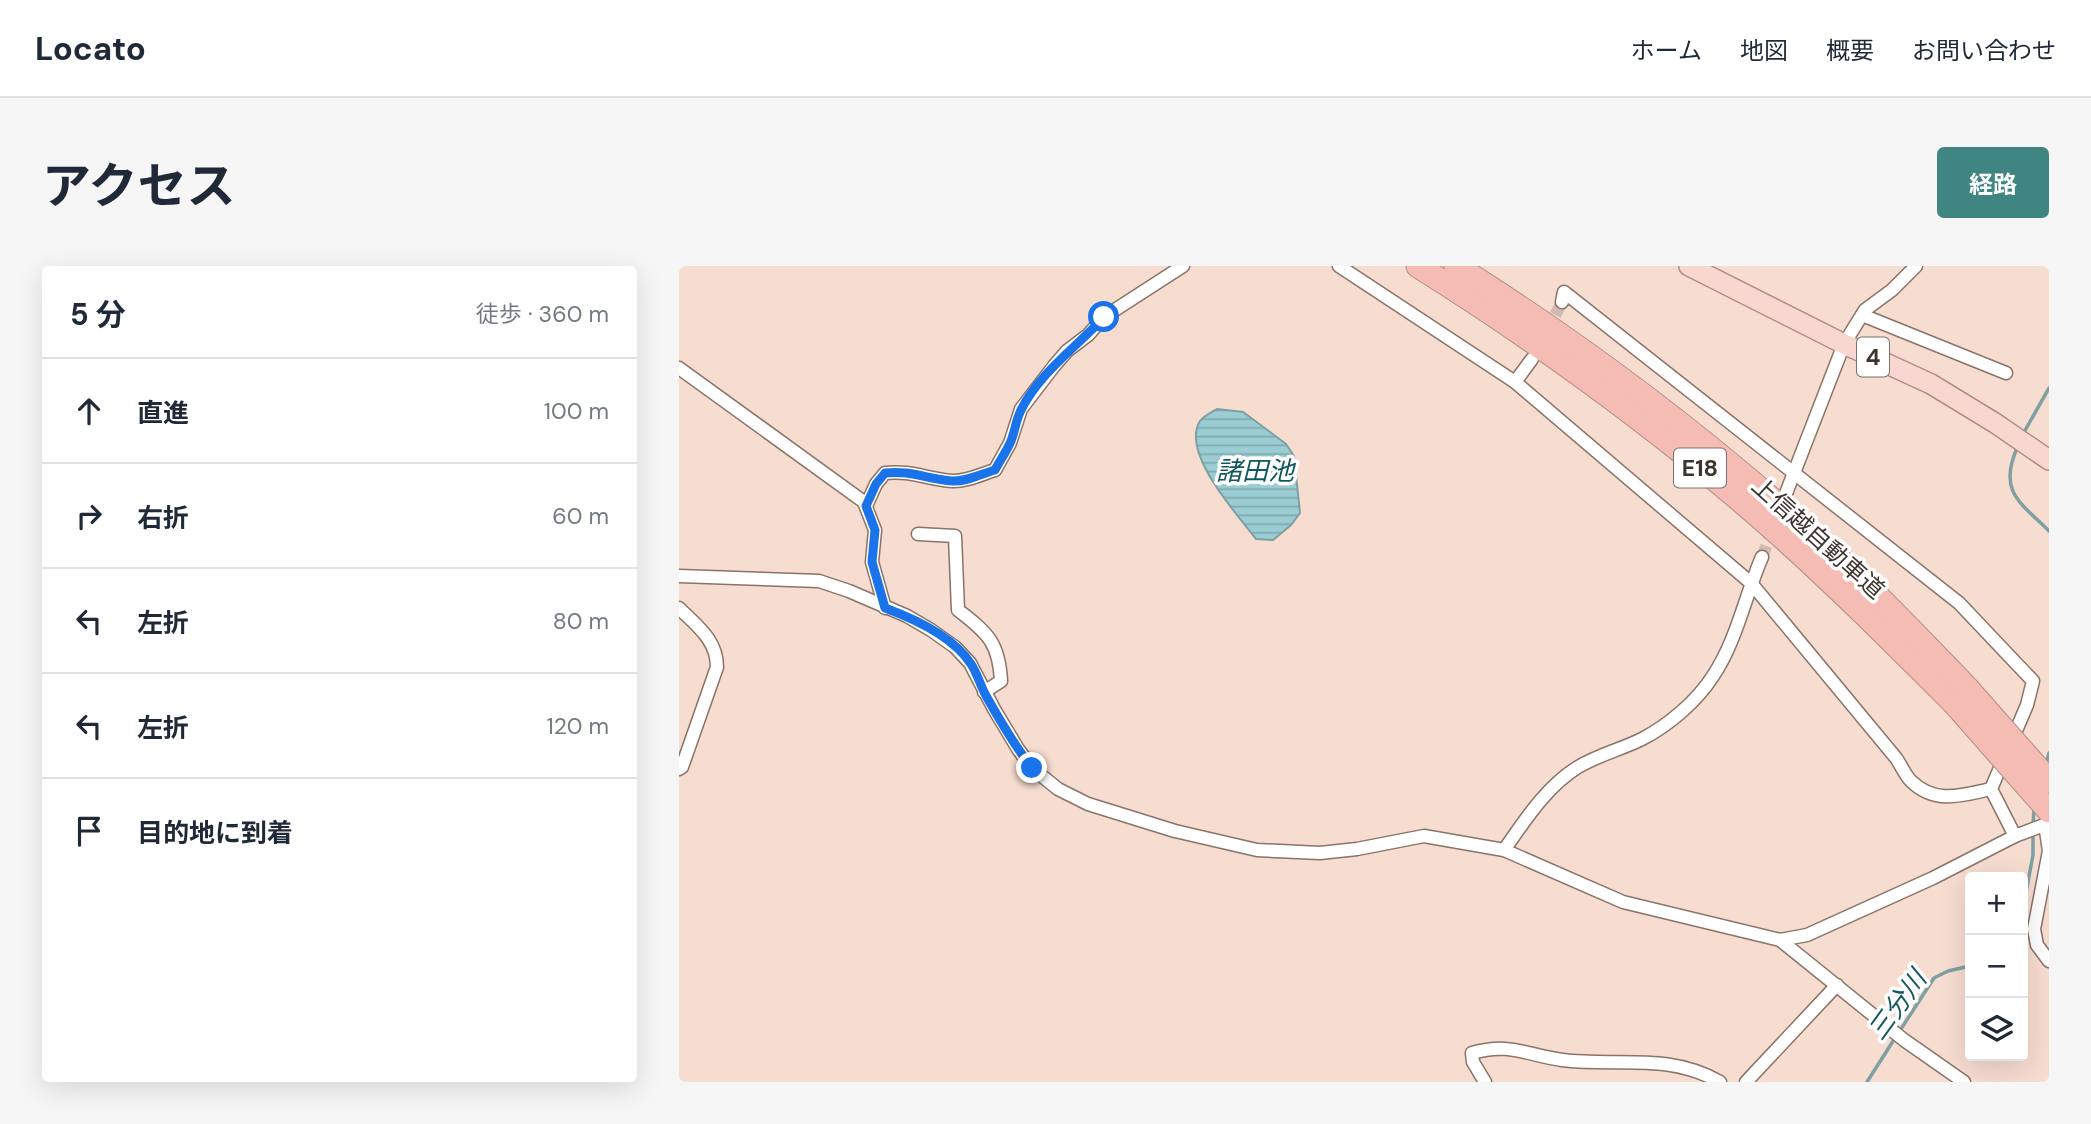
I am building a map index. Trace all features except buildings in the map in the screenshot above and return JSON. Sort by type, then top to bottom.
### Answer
[{"type":"highway","name":"上信越自動車道","points":[[1418,266],[1543,348],[1689,459],[1961,696],[2049,781]]},
{"type":"highway","name":"上信越自動車道","points":[[1456,266],[1552,329],[1627,383],[1775,502],[1842,562],[1961,696],[2048,820]]},
{"type":"main road","name":"4","points":[[1689,266],[1844,344],[1931,384],[1995,422],[2049,460]]},
{"type":"street","points":[[866,506],[876,484],[885,473],[903,471],[954,482],[995,470],[1010,443],[1021,410],[1053,366],[1104,317],[1183,266]]},
{"type":"street","points":[[1339,266],[1515,382],[1751,583],[1896,758],[1910,781],[1922,789],[1949,798],[1991,789]]},
{"type":"street","points":[[1785,496],[1844,344],[1862,315],[1916,266]]},
{"type":"street","points":[[1562,302],[1564,292],[1959,603],[2033,681],[2027,705],[1991,789]]},
{"type":"street","points":[[1862,315],[2006,373]]},
{"type":"street","points":[[1515,382],[1532,359]]},
{"type":"street","points":[[679,368],[866,506],[875,530],[872,562],[885,608]]},
{"type":"street","points":[[918,534],[955,536],[958,610],[986,633],[995,645],[999,658],[1001,681],[984,692]]},
{"type":"street","points":[[1504,850],[1550,788],[1579,766],[1643,739],[1683,710],[1713,676],[1734,638],[1762,557]]},
{"type":"street","points":[[679,576],[819,581],[907,616],[955,647],[970,663],[1018,749],[1032,768],[1058,789],[1112,812],[1205,839],[1257,850],[1320,853],[1423,836],[1504,850],[1623,902],[1780,940],[1807,935],[1933,878],[2048,820],[2049,851],[2034,929],[2037,945],[2049,961]]},
{"type":"street","points":[[679,608],[707,635],[717,656],[717,667],[682,767],[679,769]]},
{"type":"street","points":[[1991,789],[2015,836]]},
{"type":"street","points":[[1780,940],[1904,1040],[1964,1082]]},
{"type":"street","points":[[1746,1082],[1837,985]]},
{"type":"street","points":[[1485,1082],[1473,1062],[1472,1053],[1491,1048],[1508,1048],[1562,1060],[1672,1065],[1699,1070],[1720,1082]]},
{"type":"water","name":"諸田池","points":[[1217,409],[1243,412],[1286,444],[1294,456],[1300,513],[1291,525],[1273,540],[1256,539],[1225,500],[1204,466],[1196,434],[1200,421]]},
{"type":"waterway","name":"三分川","points":[[2023,434],[2049,388]]},
{"type":"waterway","name":"三分川","points":[[2017,448],[2010,475],[2011,486],[2021,504],[2049,531]]},
{"type":"waterway","name":"三分川","points":[[2046,764],[2049,753]]},
{"type":"waterway","name":"三分川","points":[[2033,825],[2034,809]]},
{"type":"waterway","name":"三分川","points":[[2028,882],[2033,855],[2033,833]]},
{"type":"waterway","name":"三分川","points":[[1899,1032],[1934,978],[1965,967]]},
{"type":"waterway","name":"三分川","points":[[1867,1082],[1895,1038]]},
{"type":"tunnel","points":[[1547,331],[1562,302]]},
{"type":"tunnel","points":[[1762,557],[1774,526]]},
{"type":"route","points":[[1032,768],[994,709],[970,663],[955,647],[931,630],[907,616],[885,608],[872,562],[875,530],[866,506],[876,484],[885,473],[903,471],[954,482],[995,470],[1010,443],[1021,410],[1053,366],[1104,317]]}]
